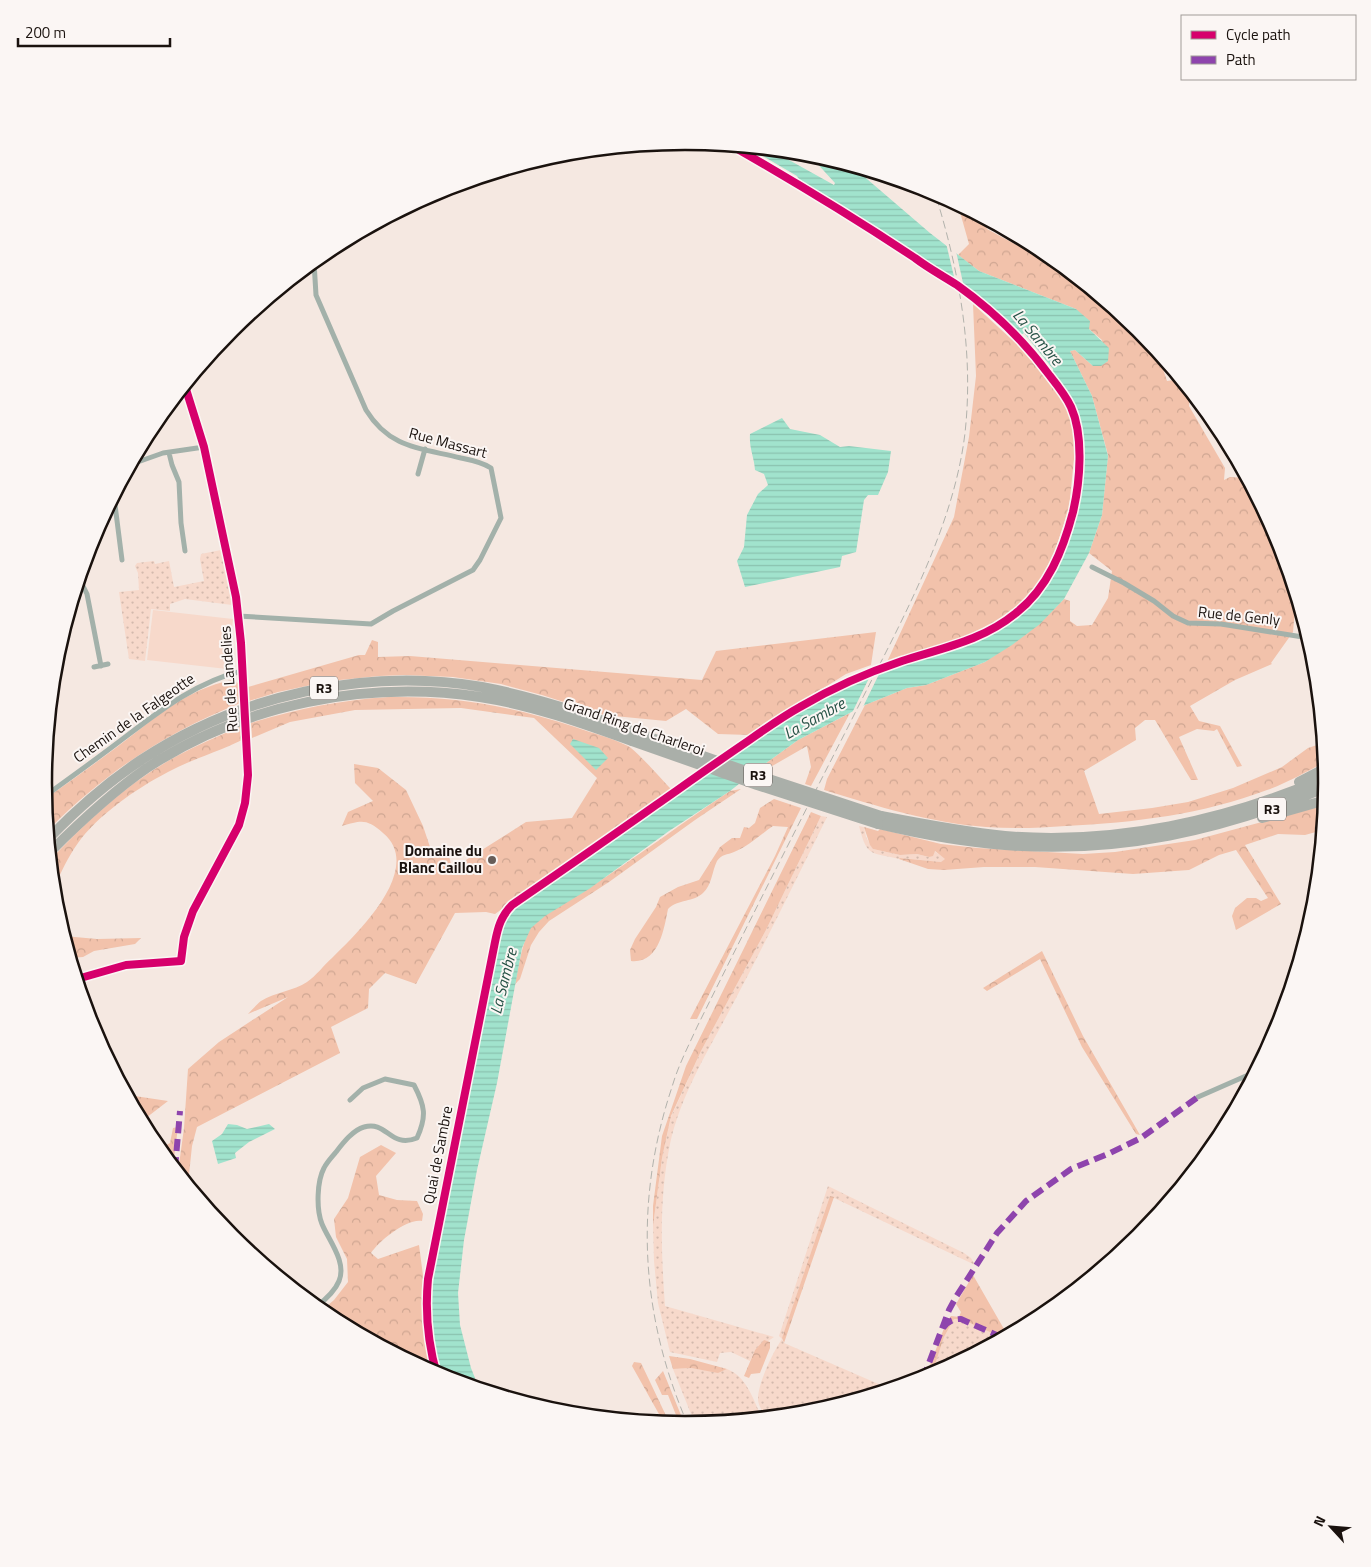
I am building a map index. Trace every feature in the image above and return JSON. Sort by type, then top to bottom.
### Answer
[{"type":"highway","name":"Grand Ring de Charleroi","points":[[55,832],[106,784],[142,759],[183,735],[224,716],[270,700],[310,691],[393,681],[438,682],[480,687],[561,706],[633,736]]},
{"type":"highway","name":"Grand Ring de Charleroi","points":[[56,846],[107,799],[148,768],[189,744],[229,726],[271,711],[312,701],[349,695],[391,692],[438,692],[480,697],[522,706],[633,736],[777,782],[925,835],[966,841],[1052,847],[1093,846],[1132,842],[1215,826],[1287,803],[1318,791]]},
{"type":"highway","points":[[1251,806],[1318,772]]},
{"type":"highway","name":"Grand Ring de Charleroi","points":[[880,820],[1006,836],[1052,838],[1130,833],[1203,819],[1251,806],[1318,781]]},
{"type":"highway","points":[[1215,826],[1230,827],[1318,802]]},
{"type":"street","name":"Rue Massart","points":[[238,616],[372,624],[393,611],[470,573],[480,560],[501,518],[491,468],[479,462],[405,445],[389,437],[376,425],[366,410],[316,295],[315,271]]},
{"type":"street","name":"Rue de Landelies","points":[[83,977],[126,965],[181,961],[184,937],[192,911],[230,843],[242,814],[247,790],[247,741],[238,616],[204,447],[187,393]]},
{"type":"street","points":[[141,461],[169,453],[204,447]]},
{"type":"street","points":[[418,474],[425,449]]},
{"type":"street","points":[[169,453],[179,482],[181,523],[185,551]]},
{"type":"street","points":[[116,509],[122,560]]},
{"type":"street","name":"Rue de Genly","points":[[1092,567],[1124,582],[1174,616],[1188,623],[1236,626],[1301,637]]},
{"type":"street","points":[[84,588],[91,611],[101,666]]},
{"type":"street","points":[[94,667],[108,664]]},
{"type":"street","name":"Chemin de la Falgeotte","points":[[52,791],[182,696],[212,680],[242,671]]},
{"type":"street","name":"Quai de Sambre","points":[[434,1364],[428,1322],[428,1279],[495,942]]},
{"type":"street","points":[[1198,1097],[1246,1076]]},
{"type":"street","points":[[322,1301],[334,1290],[340,1280],[338,1257],[318,1212],[318,1192],[323,1169],[355,1132],[364,1127],[372,1126],[382,1129],[398,1140],[408,1142],[417,1138],[423,1124],[423,1102],[414,1085],[385,1079],[363,1088],[350,1100]]},
{"type":"shaded area","points":[[221,550],[232,605],[185,599],[170,604],[170,611],[151,609],[145,661],[129,659],[119,592],[139,590],[138,573],[135,566],[137,563],[154,561],[155,564],[169,561],[174,587],[204,581],[200,559],[201,554]]},
{"type":"shaded area","points":[[153,610],[233,619],[227,669],[147,660]]},
{"type":"shaded area","points":[[821,816],[827,817],[681,1106],[670,1144],[664,1184],[662,1245],[665,1306],[774,1337],[755,1350],[750,1361],[731,1352],[720,1353],[717,1362],[670,1352],[658,1303],[653,1226],[662,1158],[671,1117],[701,1051],[766,930]]},
{"type":"shaded area","points":[[859,826],[864,827],[866,837],[873,849],[900,855],[917,854],[929,857],[934,851],[946,859],[941,862],[899,859],[876,854],[868,848]]},
{"type":"shaded area","points":[[828,1186],[964,1253],[971,1258],[975,1265],[830,1196],[782,1339],[779,1336]]},
{"type":"shaded area","points":[[954,1319],[961,1319],[996,1335],[935,1365],[944,1337]]},
{"type":"shaded area","points":[[782,1339],[784,1343],[881,1385],[809,1404],[762,1412],[758,1399],[760,1385],[774,1352]]},
{"type":"shaded area","points":[[691,1368],[718,1372],[727,1369],[740,1377],[749,1389],[759,1412],[692,1416],[673,1369]]},
{"type":"green space","points":[[961,214],[1025,249],[1071,281],[1133,336],[1161,366],[1167,381],[1173,380],[1189,400],[1189,406],[1225,468],[1224,480],[1230,477],[1239,478],[1270,541],[1295,612],[1293,632],[1272,664],[1235,680],[1190,706],[1199,721],[1220,726],[1242,766],[1237,767],[1217,729],[1214,731],[1197,729],[1179,737],[1198,780],[1191,780],[1155,720],[1145,720],[1135,728],[1136,740],[1084,771],[1099,814],[1188,802],[1233,788],[1282,767],[1308,748],[1317,745],[1318,766],[1274,787],[1218,805],[1168,816],[1091,825],[996,828],[965,825],[924,818],[824,790],[827,779],[865,705],[907,688],[926,685],[985,662],[1039,624],[1064,599],[1070,601],[1070,621],[1077,626],[1092,625],[1108,598],[1112,571],[1089,553],[1102,515],[1108,455],[1092,396],[1070,351],[1075,350],[1093,366],[1102,340],[1089,329],[1076,309],[979,271],[958,255],[969,244]]},
{"type":"green space","points":[[973,304],[1035,361],[1064,395],[1077,430],[1069,508],[1041,588],[986,629],[886,664],[954,517],[969,437],[976,376]]},
{"type":"green space","points":[[876,632],[871,665],[846,674],[749,735],[718,734],[686,709],[666,721],[604,715],[501,684],[453,677],[404,675],[330,681],[278,692],[249,701],[248,687],[359,655],[365,655],[372,640],[378,642],[378,657],[410,656],[702,680],[716,651]]},
{"type":"green space","points":[[232,680],[240,684],[240,703],[161,741],[115,772],[54,824],[53,794],[171,706],[215,684]]},
{"type":"green space","points":[[389,697],[438,698],[528,713],[628,746],[671,789],[495,914],[486,912],[455,913],[416,984],[385,973],[369,989],[368,1008],[331,1027],[340,1053],[197,1127],[192,1146],[189,1176],[179,1164],[184,1128],[188,1069],[219,1042],[288,997],[248,1014],[261,1001],[302,985],[314,977],[371,917],[392,881],[396,864],[394,847],[383,833],[373,825],[364,822],[342,826],[348,812],[373,801],[355,783],[354,764],[378,768],[406,790],[423,826],[432,853],[449,856],[453,872],[466,860],[526,822],[572,818],[597,778],[534,718],[461,708],[355,710],[290,722],[252,738],[251,723],[285,713],[354,700]]},
{"type":"green space","points":[[850,713],[811,786],[805,784],[811,767],[807,746],[767,769],[762,766],[798,740]]},
{"type":"green space","points":[[241,726],[242,740],[168,772],[131,794],[107,812],[78,843],[60,876],[57,853],[79,830],[141,778],[175,757]]},
{"type":"green space","points":[[741,789],[609,882],[549,921],[531,945],[520,979],[515,984],[524,942],[530,929],[541,917],[607,876],[730,791]]},
{"type":"green space","points":[[774,799],[801,808],[697,1019],[690,1019],[775,856],[788,827],[773,826],[739,850],[721,857],[717,861],[708,886],[703,893],[668,909],[659,944],[654,951],[648,957],[631,961],[630,950],[660,897],[678,887],[699,880],[720,847],[732,838],[740,838],[744,827],[749,828],[755,823],[760,808]]},
{"type":"green space","points":[[1317,807],[1316,832],[1305,835],[1278,834],[1245,845],[1281,904],[1236,930],[1232,916],[1235,908],[1247,898],[1256,898],[1261,901],[1268,898],[1236,850],[1219,855],[1189,870],[1133,874],[1035,867],[984,867],[944,870],[928,869],[899,859],[941,862],[945,859],[935,851],[933,856],[929,857],[917,854],[900,855],[873,849],[864,827],[941,844],[1083,854],[1115,852],[1195,840]]},
{"type":"green space","points":[[811,812],[821,816],[766,930],[701,1051],[671,1116],[662,1158],[653,1226],[653,1206],[662,1136],[686,1066]]},
{"type":"green space","points":[[72,937],[97,939],[141,938],[135,944],[94,951],[83,957],[77,957]]},
{"type":"green space","points":[[1042,951],[1083,1036],[1140,1135],[1136,1134],[1082,1047],[1040,959],[987,991],[983,988]]},
{"type":"green space","points":[[135,1096],[168,1101],[148,1117]]},
{"type":"green space","points":[[178,1127],[174,1157],[166,1145],[170,1143],[173,1128]]},
{"type":"green space","points":[[381,1145],[396,1153],[376,1176],[379,1195],[397,1200],[417,1201],[423,1214],[422,1221],[409,1223],[394,1231],[371,1253],[378,1259],[419,1245],[424,1283],[422,1309],[432,1363],[369,1332],[328,1305],[348,1282],[347,1259],[336,1237],[334,1219],[348,1198],[360,1157]]},
{"type":"green space","points":[[830,1196],[834,1197],[784,1343],[782,1338]]},
{"type":"green space","points":[[973,1275],[1005,1330],[996,1335],[961,1319],[954,1319],[944,1337],[935,1365],[929,1368],[946,1323],[951,1316],[959,1317],[961,1312],[956,1304]]},
{"type":"green space","points":[[764,1340],[770,1342],[770,1348],[760,1373],[751,1374],[749,1378],[744,1376],[755,1350]]},
{"type":"green space","points":[[669,1356],[690,1359],[727,1369],[718,1373],[691,1368],[673,1369]]},
{"type":"green space","points":[[634,1362],[641,1363],[666,1416],[660,1415],[632,1366]]},
{"type":"green space","points":[[663,1371],[681,1416],[676,1416],[668,1395],[662,1395],[655,1380]]},
{"type":"water","name":"La Sambre","points":[[762,155],[788,159],[834,185],[835,183],[819,165],[865,177],[930,233],[979,271],[1076,309],[1090,321],[1089,329],[1109,348],[1108,361],[1101,366],[1093,366],[1075,350],[1070,351],[1092,396],[1108,456],[1102,515],[1089,553],[1064,599],[1040,624],[1012,645],[985,662],[926,685],[907,688],[865,705],[798,740],[730,791],[669,831],[589,889],[545,916],[531,928],[522,948],[497,1083],[477,1170],[464,1240],[458,1293],[460,1325],[476,1381],[439,1366],[435,1348],[432,1319],[435,1259],[481,1023],[500,934],[506,918],[514,908],[655,810],[735,751],[798,711],[824,696],[865,677],[901,664],[959,648],[984,638],[1006,625],[1040,593],[1053,573],[1072,529],[1081,480],[1082,440],[1074,405],[1053,373],[1053,369],[1024,333],[1019,336],[968,290],[800,182],[797,176]]},
{"type":"water","points":[[782,418],[790,429],[820,435],[840,447],[849,446],[891,451],[888,472],[878,495],[868,495],[864,500],[856,552],[842,556],[840,567],[745,587],[737,561],[744,547],[747,515],[758,494],[768,485],[764,474],[755,470],[750,434]]},
{"type":"water","points":[[573,739],[599,748],[608,758],[596,770],[570,744]]},
{"type":"water","points":[[228,1124],[247,1129],[269,1124],[275,1129],[249,1142],[235,1153],[236,1158],[218,1164],[212,1141],[222,1134]]},
{"type":"pier","points":[[946,243],[956,251],[965,292],[956,285]]},
{"type":"pier","points":[[882,668],[862,709],[852,713],[872,672]]},
{"type":"railway","points":[[684,1416],[672,1384],[660,1342],[652,1300],[648,1258],[648,1215],[652,1172],[660,1130],[683,1057],[902,619],[935,546],[948,508],[958,471],[965,433],[967,372],[966,341],[957,281],[938,204]]},
{"type":"marked path","points":[[927,1368],[949,1310],[956,1297],[997,1233],[1026,1201],[1071,1169],[1141,1138],[1198,1097]]},
{"type":"marked path","points":[[176,1159],[180,1111]]},
{"type":"marked path","points":[[943,1328],[951,1321],[961,1319],[996,1335]]},
{"type":"cycle path","points":[[434,1364],[428,1327],[428,1279],[496,937],[500,922],[505,913],[512,905],[793,711],[824,693],[862,676],[902,661],[961,643],[1003,623],[1027,603],[1045,580],[1059,554],[1073,512],[1080,459],[1075,419],[1062,391],[1019,339],[995,316],[957,285],[803,187],[746,154]]},
{"type":"cycle path","points":[[83,977],[126,965],[181,961],[184,937],[193,911],[239,825],[245,803],[248,775],[241,643],[236,597],[204,447],[187,393]]},
{"type":"place","name":"Domaine du Blanc Caillou","points":[[492,860]]}]
